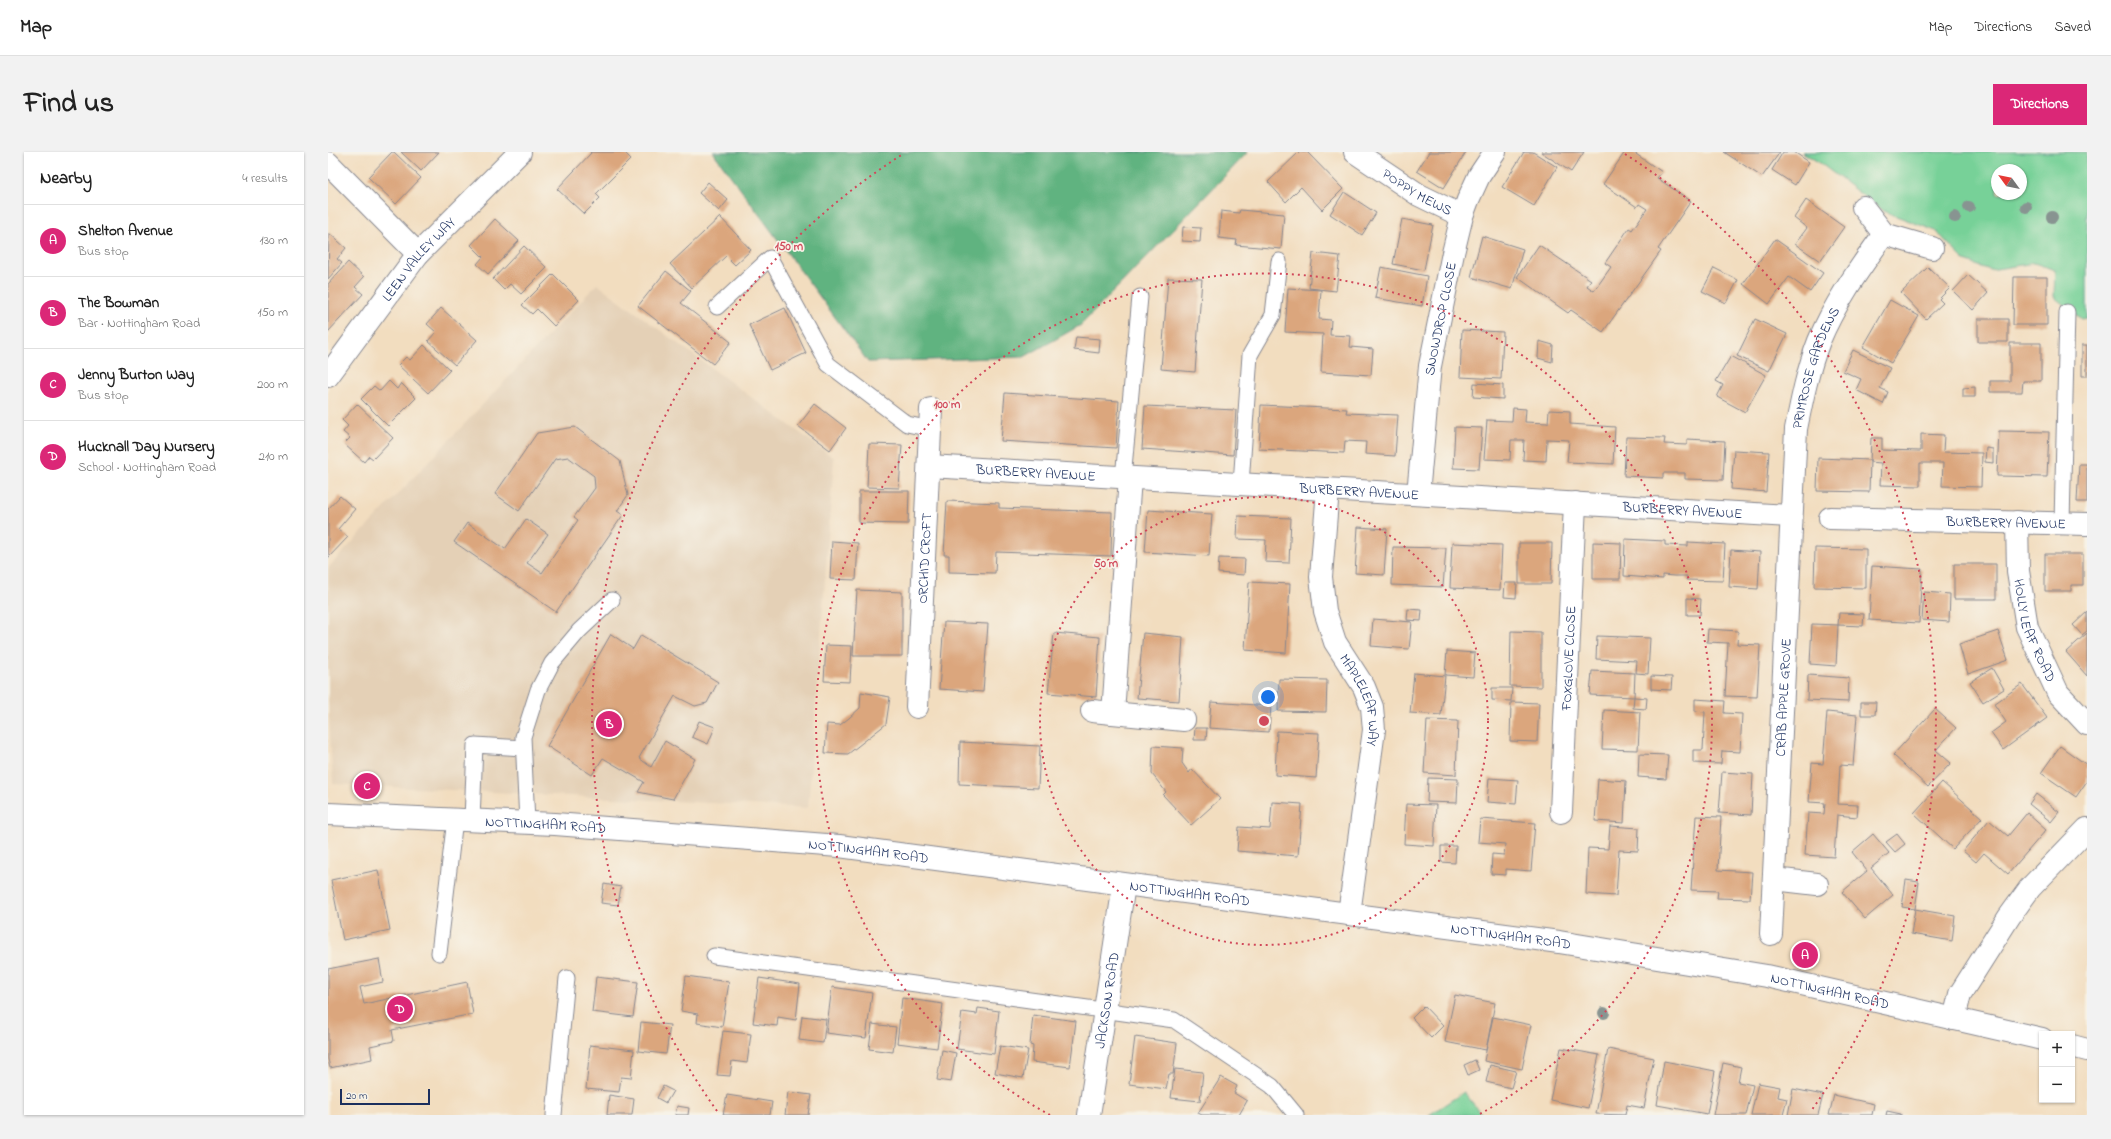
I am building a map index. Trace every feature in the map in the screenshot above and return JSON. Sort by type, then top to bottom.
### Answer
[{"type":"street","name":"LEEN VALLEY WAY","points":[[328,376],[418,254],[520,152]]},
{"type":"street","name":"POPPY MEWS","points":[[1355,152],[1419,195],[1462,216]]},
{"type":"street","name":"SNOWDROP CLOSE","points":[[1418,494],[1430,366],[1462,216],[1479,176],[1495,152]]},
{"type":"street","points":[[328,163],[418,254]]},
{"type":"street","points":[[1863,207],[1884,234],[1932,248]]},
{"type":"street","name":"PRIMROSE GARDENS","points":[[1791,516],[1796,429],[1804,386],[1819,340],[1842,295],[1884,234]]},
{"type":"street","name":"ORCHID CROFT","points":[[917,708],[931,419]]},
{"type":"street","name":"BURBERRY AVENUE","points":[[929,466],[1791,516]]},
{"type":"street","points":[[1113,713],[1126,478]]},
{"type":"street","name":"MAPLELEAF WAY","points":[[1328,489],[1321,577],[1325,611],[1335,642],[1364,687],[1372,707],[1374,730],[1349,914]]},
{"type":"street","name":"FOXGLOVE CLOSE","points":[[1561,812],[1575,503]]},
{"type":"street","name":"CRAB APPLE GROVE","points":[[1771,934],[1791,516]]},
{"type":"street","name":"BURBERRY AVENUE","points":[[1830,518],[2087,524]]},
{"type":"street","name":"HOLLY LEAF ROAD","points":[[2017,522],[2018,570],[2027,627],[2058,693],[2087,724]]},
{"type":"street","points":[[1092,711],[1184,720]]},
{"type":"street","name":"NOTTINGHAM ROAD","points":[[328,814],[527,822],[678,832],[840,846],[1559,942],[1767,976],[2039,1038]]},
{"type":"street","points":[[1954,1019],[1960,994],[2009,917],[2030,888],[2087,829]]},
{"type":"street","points":[[1774,879],[1817,884]]},
{"type":"street","name":"JACKSON ROAD","points":[[1089,1115],[1124,885]]},
{"type":"street","points":[[2075,1047],[2087,1050]]},
{"type":"lane","points":[[716,307],[770,258],[828,364],[907,424],[931,419]]},
{"type":"lane","points":[[1241,484],[1250,355],[1273,315],[1279,261]]},
{"type":"lane","points":[[1126,478],[1140,297]]},
{"type":"lane","points":[[2062,523],[2067,312]]},
{"type":"lane","points":[[527,822],[523,737],[538,690],[552,663],[579,631],[612,600]]},
{"type":"lane","points":[[439,953],[476,745],[523,748]]},
{"type":"lane","points":[[714,956],[1105,1009],[1174,1020],[1272,1086],[1296,1115]]},
{"type":"lane","points":[[554,1115],[568,978]]},
{"type":"shaded area","points":[[597,284],[834,458],[808,808],[333,784],[328,700],[328,568]]},
{"type":"green space","points":[[713,152],[1248,152],[1081,325],[1024,357],[868,362]]},
{"type":"green space","points":[[1802,152],[2087,152],[2087,318],[2082,319],[2054,297],[2055,270],[2034,263],[1990,270],[1965,261],[1936,231],[1883,211],[1820,163]]},
{"type":"green space","points":[[1464,1092],[1482,1115],[1429,1115]]},
{"type":"building","points":[[392,152],[394,152],[421,178],[396,204],[368,177]]},
{"type":"building","points":[[401,152],[439,152],[421,171]]},
{"type":"building","points":[[590,152],[624,152],[631,159],[596,194],[600,198],[584,214],[557,189],[591,153]]},
{"type":"building","points":[[1299,152],[1307,152],[1343,189],[1322,210],[1301,187],[1286,202],[1268,182]]},
{"type":"building","points":[[1429,152],[1466,152],[1444,188],[1417,171]]},
{"type":"building","points":[[1524,152],[1533,152],[1557,167],[1534,206],[1502,187]]},
{"type":"building","points":[[1541,152],[1584,152],[1571,172]]},
{"type":"building","points":[[1625,152],[1633,152],[1662,172],[1657,178],[1691,201],[1658,249],[1661,251],[1603,332],[1571,310],[1568,313],[1517,277],[1539,245],[1591,280],[1587,286],[1594,291],[1611,267],[1605,263],[1629,228],[1632,230],[1647,209],[1639,204],[1637,207],[1603,184]]},
{"type":"building","points":[[1724,152],[1780,152],[1762,177]]},
{"type":"building","points":[[1783,152],[1794,152],[1809,162],[1795,185],[1772,170]]},
{"type":"building","points":[[708,182],[728,200],[719,211],[699,193]]},
{"type":"building","points":[[1344,192],[1376,213],[1362,235],[1330,214]]},
{"type":"building","points":[[1806,200],[1844,227],[1820,261],[1795,244],[1807,228],[1794,218]]},
{"type":"building","points":[[1240,210],[1284,214],[1281,249],[1236,245],[1237,240],[1219,238],[1221,211],[1239,213]]},
{"type":"building","points":[[720,217],[751,250],[735,265],[726,256],[692,288],[670,264]]},
{"type":"building","points":[[495,219],[519,241],[488,274],[477,264],[483,257],[471,245]]},
{"type":"building","points":[[1402,219],[1433,225],[1424,270],[1393,264]]},
{"type":"building","points":[[1183,227],[1201,228],[1200,242],[1182,241]]},
{"type":"building","points":[[329,233],[346,248],[337,259],[342,263],[328,279]]},
{"type":"building","points":[[1482,236],[1523,249],[1512,289],[1471,277]]},
{"type":"building","points":[[1775,239],[1823,273],[1810,292],[1789,277],[1769,304],[1743,284]]},
{"type":"building","points":[[524,246],[547,268],[521,294],[510,284],[504,290],[493,279]]},
{"type":"building","points":[[1313,253],[1340,256],[1336,291],[1309,288]]},
{"type":"building","points":[[348,262],[364,277],[355,287],[363,294],[328,332],[328,284]]},
{"type":"building","points":[[1381,267],[1427,276],[1422,306],[1375,298]]},
{"type":"building","points":[[1928,267],[1950,288],[1939,299],[1943,303],[1926,319],[1901,293]]},
{"type":"building","points":[[1714,268],[1738,280],[1726,303],[1702,291]]},
{"type":"building","points":[[666,271],[691,291],[681,303],[731,342],[713,364],[638,306]]},
{"type":"building","points":[[553,274],[579,300],[554,326],[537,309],[532,314],[522,305]]},
{"type":"building","points":[[1968,275],[1988,293],[1973,310],[1953,291]]},
{"type":"building","points":[[2014,277],[2047,277],[2047,325],[2013,325]]},
{"type":"building","points":[[1168,278],[1202,279],[1195,372],[1161,369]]},
{"type":"building","points":[[1288,288],[1321,290],[1319,319],[1331,320],[1330,335],[1351,336],[1350,347],[1373,349],[1371,375],[1321,372],[1323,334],[1285,332]]},
{"type":"building","points":[[1890,300],[1919,316],[1891,363],[1863,347]]},
{"type":"building","points":[[441,308],[477,340],[455,365],[428,341],[436,332],[427,324]]},
{"type":"building","points":[[785,308],[806,353],[770,370],[749,325]]},
{"type":"building","points":[[1755,319],[1787,334],[1769,371],[1737,356]]},
{"type":"building","points":[[1978,319],[2008,319],[2008,342],[1978,342]]},
{"type":"building","points":[[1462,330],[1503,332],[1501,379],[1460,377]]},
{"type":"building","points":[[1076,337],[1100,339],[1099,353],[1074,350]]},
{"type":"building","points":[[1539,341],[1553,345],[1552,362],[1538,358]]},
{"type":"building","points":[[2010,343],[2041,343],[2041,381],[2023,381],[2022,392],[1990,392],[1990,381],[2010,381]]},
{"type":"building","points":[[424,345],[450,370],[428,393],[398,365],[406,357],[410,360]]},
{"type":"building","points":[[2082,345],[2087,345],[2087,376],[2082,376]]},
{"type":"building","points":[[1853,350],[1890,368],[1880,388],[1888,392],[1883,404],[1856,390],[1861,379],[1843,371]]},
{"type":"building","points":[[1731,356],[1766,375],[1745,412],[1717,397],[1723,385],[1716,381]]},
{"type":"building","points":[[389,381],[397,389],[401,383],[416,398],[388,426],[361,399],[374,386],[380,391]]},
{"type":"building","points":[[1474,383],[1503,385],[1503,399],[1473,397]]},
{"type":"building","points":[[1975,387],[1975,397],[1963,397],[1963,388]]},
{"type":"building","points":[[1005,393],[1119,401],[1116,448],[1001,441]]},
{"type":"building","points":[[357,404],[393,438],[373,459],[369,456],[364,462],[344,444],[350,438],[343,432],[348,426],[342,420]]},
{"type":"building","points":[[815,404],[846,428],[830,450],[798,426]]},
{"type":"building","points":[[1261,405],[1347,409],[1346,413],[1398,415],[1395,456],[1365,454],[1366,442],[1345,441],[1344,453],[1259,449]]},
{"type":"building","points":[[1145,406],[1236,410],[1233,455],[1142,449]]},
{"type":"building","points":[[1513,408],[1526,409],[1525,422],[1548,423],[1549,410],[1570,411],[1570,424],[1615,427],[1613,464],[1567,462],[1569,440],[1547,439],[1546,461],[1523,460],[1524,440],[1511,440],[1510,460],[1484,459],[1487,420],[1512,421]]},
{"type":"building","points":[[575,427],[620,461],[628,495],[617,511],[623,515],[556,612],[454,542],[467,523],[505,549],[526,519],[548,534],[527,563],[542,573],[578,520],[574,517],[595,488],[594,476],[568,457],[555,459],[519,511],[495,494],[537,433]]},
{"type":"building","points":[[1455,427],[1482,428],[1479,469],[1453,468]]},
{"type":"building","points":[[1999,431],[2049,432],[2047,477],[1997,476]]},
{"type":"building","points":[[1921,434],[1944,435],[1943,452],[1982,453],[1981,487],[1942,486],[1943,463],[1920,463],[1920,486],[1880,485],[1881,463],[1870,462],[1871,438],[1882,438],[1882,450],[1921,451]]},
{"type":"building","points":[[1626,437],[1665,438],[1664,444],[1687,445],[1687,439],[1725,441],[1723,480],[1685,479],[1685,473],[1663,473],[1663,478],[1624,476]]},
{"type":"building","points":[[869,444],[902,445],[899,488],[867,487]]},
{"type":"building","points":[[1986,448],[1993,449],[1993,463],[1985,462]]},
{"type":"building","points":[[1734,450],[1769,452],[1766,492],[1731,489]]},
{"type":"building","points":[[1818,458],[1870,460],[1869,492],[1817,491]]},
{"type":"building","points":[[2079,464],[2087,464],[2087,502],[2077,502]]},
{"type":"building","points":[[859,491],[909,491],[908,524],[859,523]]},
{"type":"building","points":[[340,496],[355,509],[338,529],[348,537],[328,558],[328,509]]},
{"type":"building","points":[[947,501],[999,503],[999,508],[1112,512],[1111,556],[996,552],[995,573],[949,572],[949,555],[944,555]]},
{"type":"building","points":[[1148,510],[1212,514],[1209,556],[1145,552]]},
{"type":"building","points":[[1238,516],[1291,518],[1289,563],[1265,562],[1266,540],[1237,539]]},
{"type":"building","points":[[1358,527],[1387,529],[1384,575],[1355,573]]},
{"type":"building","points":[[1625,539],[1665,541],[1665,545],[1688,546],[1688,542],[1725,544],[1723,581],[1686,580],[1687,576],[1663,575],[1663,579],[1624,576]]},
{"type":"building","points":[[832,541],[858,543],[856,580],[830,579]]},
{"type":"building","points":[[1593,542],[1621,543],[1620,579],[1593,579]]},
{"type":"building","points":[[1452,543],[1502,545],[1500,590],[1450,588]]},
{"type":"building","points":[[1519,543],[1552,543],[1551,584],[1519,584]]},
{"type":"building","points":[[1393,547],[1446,548],[1443,587],[1392,585]]},
{"type":"building","points":[[1815,548],[1866,549],[1866,588],[1814,587]]},
{"type":"building","points":[[1731,550],[1760,552],[1758,589],[1729,587]]},
{"type":"building","points":[[2045,554],[2083,554],[2083,585],[2071,585],[2071,591],[2045,591]]},
{"type":"building","points":[[1219,558],[1245,559],[1244,575],[1218,573]]},
{"type":"building","points":[[1954,564],[1996,564],[1996,599],[1954,599]]},
{"type":"building","points":[[1872,566],[1922,569],[1919,623],[1869,620]]},
{"type":"building","points":[[1249,582],[1290,584],[1286,653],[1245,650]]},
{"type":"building","points":[[1505,583],[1517,583],[1516,598],[1504,597]]},
{"type":"building","points":[[857,590],[902,592],[902,656],[853,656]]},
{"type":"building","points":[[1924,592],[1950,594],[1949,622],[1922,620]]},
{"type":"building","points":[[1687,598],[1701,599],[1700,615],[1687,615]]},
{"type":"building","points":[[1408,609],[1422,610],[1421,621],[1407,620]]},
{"type":"building","points":[[2087,612],[2087,631],[2082,635],[2073,625]]},
{"type":"building","points":[[1839,613],[1864,614],[1863,626],[1838,625]]},
{"type":"building","points":[[1373,619],[1412,622],[1409,649],[1371,646]]},
{"type":"building","points":[[944,622],[988,624],[983,692],[939,689]]},
{"type":"building","points":[[1812,624],[1838,625],[1836,666],[1810,664]]},
{"type":"building","points":[[1708,629],[1738,631],[1737,644],[1760,645],[1757,697],[1725,696],[1728,643],[1707,642]]},
{"type":"building","points":[[1511,631],[1541,632],[1541,687],[1510,686]]},
{"type":"building","points":[[1998,631],[2008,660],[1968,674],[1959,644]]},
{"type":"building","points":[[1054,633],[1100,637],[1096,697],[1048,693]]},
{"type":"building","points":[[1143,633],[1183,637],[1179,701],[1137,698]]},
{"type":"building","points":[[2087,633],[2087,676],[2066,652]]},
{"type":"building","points":[[611,634],[633,649],[641,635],[718,682],[707,703],[695,706],[675,696],[639,758],[651,767],[665,741],[695,759],[673,799],[638,792],[644,782],[603,758],[592,775],[547,746]]},
{"type":"building","points":[[1597,636],[1650,638],[1648,674],[1636,673],[1637,661],[1596,659]]},
{"type":"building","points":[[826,645],[852,646],[850,682],[824,681]]},
{"type":"building","points":[[1447,651],[1475,653],[1473,677],[1445,675]]},
{"type":"building","points":[[1992,668],[2004,689],[1983,702],[1970,682]]},
{"type":"building","points":[[1592,671],[1635,673],[1634,697],[1590,695]]},
{"type":"building","points":[[1414,673],[1445,676],[1441,715],[1410,713]]},
{"type":"building","points":[[1808,675],[1849,678],[1848,702],[1807,700]]},
{"type":"building","points":[[1651,676],[1672,677],[1671,690],[1651,689]]},
{"type":"building","points":[[1279,679],[1327,680],[1326,712],[1278,711]]},
{"type":"building","points":[[2022,684],[2047,718],[2003,750],[1991,733],[2006,722],[1994,704]]},
{"type":"building","points":[[1492,688],[1512,688],[1511,701],[1492,700]]},
{"type":"building","points":[[861,692],[890,697],[886,724],[848,754],[825,753],[827,724],[840,725],[860,708]]},
{"type":"building","points":[[1634,697],[1647,698],[1646,709],[1633,708]]},
{"type":"building","points":[[1695,699],[1725,701],[1724,713],[1742,714],[1740,752],[1722,751],[1721,764],[1693,763],[1693,750],[1703,750],[1705,712],[1695,711]]},
{"type":"building","points":[[1211,702],[1271,706],[1269,732],[1209,728]]},
{"type":"building","points":[[1511,702],[1539,703],[1537,742],[1510,741]]},
{"type":"building","points":[[1861,702],[1876,702],[1875,715],[1861,715]]},
{"type":"building","points":[[1935,709],[1956,728],[1936,750],[1951,763],[1928,787],[1893,755]]},
{"type":"building","points":[[1604,710],[1640,712],[1638,750],[1602,749]]},
{"type":"building","points":[[1827,712],[1857,715],[1853,766],[1840,765],[1838,804],[1858,805],[1857,817],[1837,815],[1834,857],[1805,855],[1808,813],[1824,814],[1825,803],[1809,802],[1812,763],[1823,764]]},
{"type":"building","points":[[1427,720],[1458,721],[1456,775],[1424,773]]},
{"type":"building","points":[[699,721],[715,727],[708,744],[692,737]]},
{"type":"building","points":[[1195,728],[1207,728],[1206,740],[1194,740]]},
{"type":"building","points":[[1277,731],[1319,733],[1316,778],[1275,775]]},
{"type":"building","points":[[960,742],[1040,746],[1038,788],[959,784]]},
{"type":"building","points":[[1153,746],[1183,748],[1182,763],[1189,773],[1192,769],[1220,799],[1191,825],[1163,795],[1166,792],[1152,774]]},
{"type":"building","points":[[2060,746],[2087,765],[2087,781],[2076,797],[2041,773]]},
{"type":"building","points":[[1639,754],[1668,755],[1666,779],[1638,777]]},
{"type":"building","points":[[1722,772],[1753,774],[1751,815],[1719,813]]},
{"type":"building","points":[[1428,778],[1458,779],[1457,803],[1427,802]]},
{"type":"building","points":[[1489,778],[1518,780],[1516,804],[1487,802]]},
{"type":"building","points":[[1598,779],[1626,781],[1624,823],[1595,821]]},
{"type":"building","points":[[1942,782],[1982,818],[1953,849],[1914,813]]},
{"type":"building","points":[[2036,794],[2059,812],[2051,822],[2029,804]]},
{"type":"building","points":[[1272,802],[1302,804],[1298,856],[1237,851],[1239,827],[1270,829]]},
{"type":"building","points":[[1406,804],[1436,805],[1434,846],[1404,844]]},
{"type":"building","points":[[2027,813],[2046,830],[2008,874],[1984,853],[1976,862],[1963,851],[1989,820],[2008,836]]},
{"type":"building","points":[[1696,816],[1721,817],[1718,870],[1752,872],[1750,899],[1717,898],[1718,891],[1691,890]]},
{"type":"building","points":[[1480,819],[1535,823],[1531,871],[1506,869],[1506,875],[1491,874],[1492,854],[1504,855],[1505,844],[1478,842]]},
{"type":"building","points":[[1610,826],[1639,828],[1638,851],[1619,850],[1616,896],[1586,894],[1588,848],[1608,849]]},
{"type":"building","points":[[1873,834],[1889,853],[1871,868],[1893,895],[1865,919],[1842,892],[1867,871],[1852,852]]},
{"type":"building","points":[[1897,834],[1905,844],[1895,852],[1886,842]]},
{"type":"building","points":[[1441,846],[1456,846],[1455,863],[1441,862]]},
{"type":"building","points":[[378,870],[390,930],[343,940],[331,880]]},
{"type":"building","points":[[1906,880],[1919,882],[1915,909],[1902,907]]},
{"type":"building","points":[[604,884],[621,887],[618,905],[601,903]]},
{"type":"building","points":[[1915,909],[1955,916],[1952,941],[1911,934]]},
{"type":"building","points":[[379,959],[383,982],[360,987],[364,1004],[467,982],[473,1014],[392,1030],[394,1041],[370,1046],[372,1059],[330,1068],[328,1059],[328,969]]},
{"type":"building","points":[[686,976],[729,982],[722,1027],[697,1023],[698,1014],[681,1011]]},
{"type":"building","points":[[596,977],[638,982],[633,1017],[592,1012]]},
{"type":"building","points":[[759,978],[800,984],[796,1020],[778,1017],[777,1026],[753,1023]]},
{"type":"building","points":[[832,987],[872,993],[866,1038],[826,1033]]},
{"type":"building","points":[[1455,995],[1495,1003],[1486,1050],[1445,1042]]},
{"type":"building","points":[[902,998],[943,1004],[937,1048],[897,1043]]},
{"type":"building","points":[[1424,1006],[1443,1026],[1431,1038],[1412,1018]]},
{"type":"building","points":[[978,1008],[999,1011],[994,1054],[957,1049],[962,1012],[977,1014]]},
{"type":"building","points":[[1033,1015],[1076,1021],[1070,1067],[1032,1062],[1033,1046],[1030,1045]]},
{"type":"building","points":[[802,1016],[826,1019],[823,1043],[799,1040]]},
{"type":"building","points":[[1493,1017],[1531,1025],[1522,1069],[1484,1061]]},
{"type":"building","points":[[641,1022],[670,1025],[666,1054],[638,1051]]},
{"type":"building","points":[[872,1024],[896,1027],[893,1052],[869,1049]]},
{"type":"building","points":[[723,1031],[751,1034],[747,1063],[732,1061],[730,1076],[717,1075]]},
{"type":"building","points":[[1135,1037],[1177,1043],[1173,1074],[1169,1074],[1166,1089],[1129,1084]]},
{"type":"building","points":[[590,1045],[634,1050],[631,1078],[621,1077],[619,1092],[586,1089]]},
{"type":"building","points":[[1000,1046],[1028,1050],[1023,1078],[995,1073]]},
{"type":"building","points":[[1561,1048],[1599,1055],[1588,1108],[1550,1100]]},
{"type":"building","points":[[1608,1049],[1654,1058],[1644,1108],[1627,1105],[1625,1115],[1596,1114]]},
{"type":"building","points":[[942,1050],[956,1053],[951,1082],[937,1080]]},
{"type":"building","points":[[1475,1060],[1479,1070],[1468,1075],[1464,1065]]},
{"type":"building","points":[[1664,1061],[1715,1071],[1707,1114],[1657,1105]]},
{"type":"building","points":[[1723,1063],[1741,1067],[1738,1082],[1753,1085],[1746,1115],[1713,1115]]},
{"type":"building","points":[[1490,1065],[1516,1071],[1511,1088],[1486,1082]]},
{"type":"building","points":[[1175,1069],[1203,1072],[1200,1101],[1171,1098]]},
{"type":"building","points":[[1221,1077],[1237,1086],[1234,1093],[1247,1101],[1239,1115],[1202,1115],[1198,1113]]},
{"type":"building","points":[[1758,1083],[1780,1087],[1778,1097],[1787,1099],[1783,1115],[1751,1115]]},
{"type":"building","points":[[663,1086],[673,1091],[666,1103],[657,1098]]},
{"type":"building","points":[[1793,1089],[1823,1095],[1818,1115],[1788,1115]]},
{"type":"building","points":[[788,1092],[811,1095],[808,1115],[785,1115]]},
{"type":"building","points":[[609,1095],[634,1099],[632,1115],[607,1115]]},
{"type":"building","points":[[727,1095],[772,1102],[770,1115],[723,1115]]},
{"type":"building","points":[[1834,1095],[1874,1104],[1872,1115],[1829,1115]]},
{"type":"building","points":[[677,1106],[689,1108],[688,1115],[675,1115]]},
{"type":"building","points":[[1887,1111],[1901,1114],[1901,1115],[1886,1115]]},
{"type":"place","name":"The Bowman","points":[[609,724]]},
{"type":"place","name":"Jenny Burton Way","points":[[367,786]]},
{"type":"place","name":"Shelton Avenue","points":[[1805,955]]},
{"type":"place","name":"Hucknall Day Nursery","points":[[400,1009]]}]
